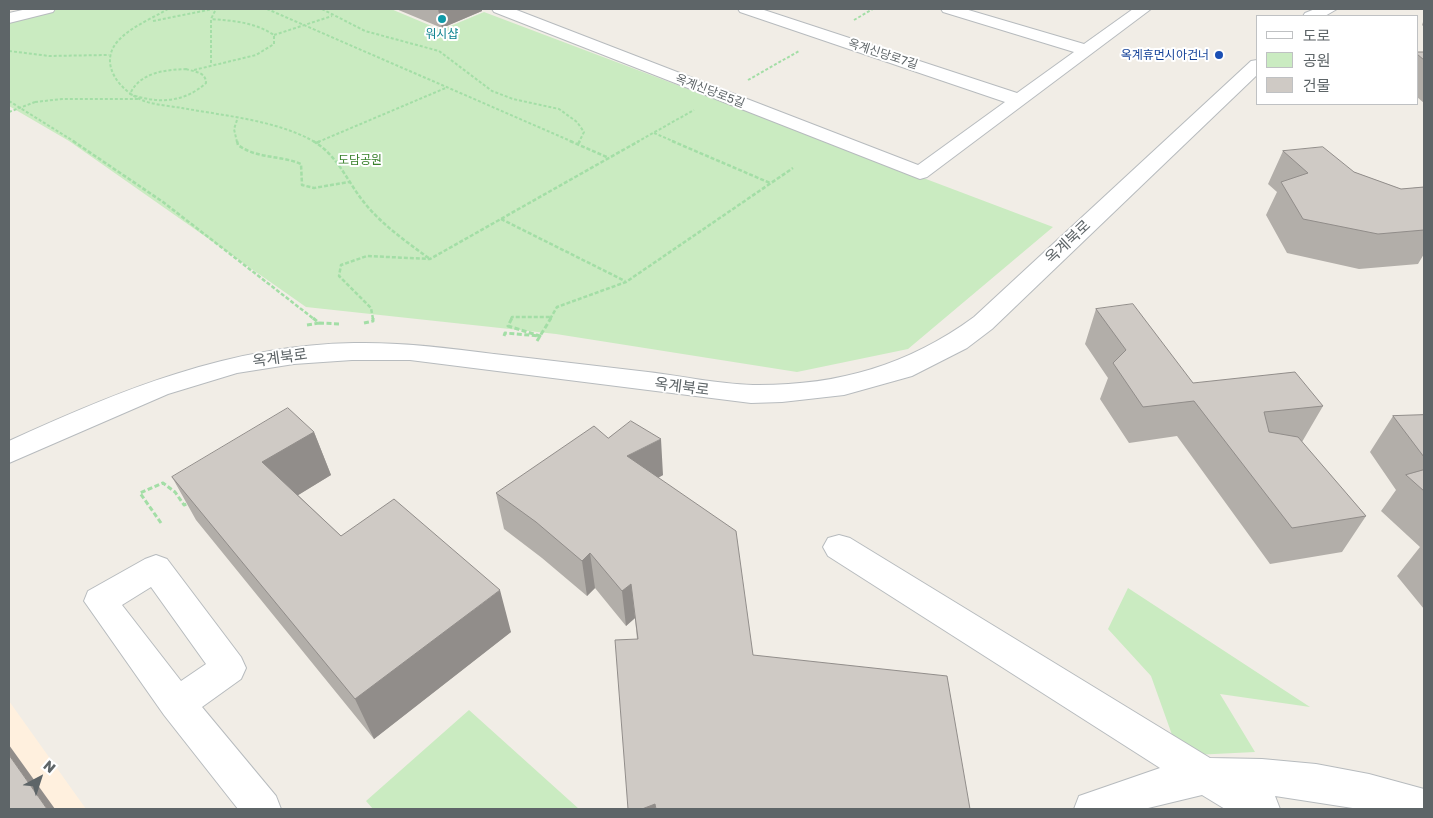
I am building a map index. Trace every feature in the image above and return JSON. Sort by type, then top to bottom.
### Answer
[{"type":"street","points":[[9,18],[47,9]]},
{"type":"street","name":"옥계신당로5길","points":[[500,9],[920,173],[1019,100]]},
{"type":"street","name":"옥계신당로7길","points":[[746,9],[1019,100]]},
{"type":"street","points":[[949,9],[1086,50]]},
{"type":"street","points":[[1019,100],[1143,9]]},
{"type":"street","points":[[1314,15],[1329,9]]},
{"type":"street","name":"옥계북로","points":[[9,453],[120,402],[181,379],[236,365],[295,354],[369,350],[410,352],[664,385],[751,394],[798,393],[840,388],[897,372],[940,354],[983,323],[1256,66]]},
{"type":"street","points":[[839,547],[1205,776],[1261,809]]},
{"type":"street","points":[[177,704],[262,809]]},
{"type":"street","points":[[1093,809],[1146,790],[1205,776],[1249,775],[1318,781],[1386,796],[1424,808]]},
{"type":"path","points":[[168,9],[118,41],[109,55],[111,70],[116,81],[130,94],[144,101],[295,134],[316,143],[336,160],[349,182],[384,225],[430,259]]},
{"type":"path","points":[[149,22],[215,9]]},
{"type":"path","points":[[211,63],[210,19],[215,9]]},
{"type":"path","points":[[267,9],[308,24],[609,158]]},
{"type":"path","points":[[322,9],[343,22],[380,36],[436,50],[451,57],[475,80],[500,95],[562,110],[573,116],[584,132],[578,144]]},
{"type":"path","points":[[358,324],[373,321],[371,308],[339,276],[341,265],[367,256],[430,259],[873,9]]},
{"type":"path","points":[[274,35],[332,16]]},
{"type":"path","points":[[210,19],[248,22],[264,28],[274,35]]},
{"type":"path","points":[[130,94],[135,84],[152,75],[175,70],[193,70],[211,63],[242,60],[259,55],[274,44],[274,35]]},
{"type":"path","points":[[9,50],[49,56],[109,55]]},
{"type":"path","points":[[144,101],[154,102],[181,98],[201,89],[206,83],[206,78],[203,74],[193,70]]},
{"type":"path","points":[[316,143],[448,87]]},
{"type":"path","points":[[9,112],[35,102],[62,99],[140,99]]},
{"type":"path","points":[[9,101],[83,147],[163,202],[319,323]]},
{"type":"path","points":[[237,120],[234,129],[238,145],[254,155],[282,156],[301,164],[303,171],[300,179],[302,185],[314,188],[349,182]]},
{"type":"path","points":[[654,133],[770,183]]},
{"type":"path","points":[[552,318],[557,306],[626,282],[793,168]]},
{"type":"path","points":[[502,219],[626,282]]},
{"type":"path","points":[[301,327],[319,323],[344,325]]},
{"type":"path","points":[[162,523],[140,493],[164,483],[176,492],[184,505],[191,502]]},
{"type":"shaded area","points":[[9,701],[86,809],[9,809]]},
{"type":"green space","name":"도담공원","points":[[61,9],[391,9],[441,30],[484,12],[1053,227],[908,349],[797,372],[556,334],[306,307],[69,141],[9,106],[9,20]]},
{"type":"green space","points":[[1128,588],[1310,707],[1220,694],[1255,752],[1194,755],[1176,746],[1151,676],[1108,629]]},
{"type":"green space","points":[[469,710],[579,809],[373,809],[366,801]]},
{"type":"building","points":[[1418,52],[1424,52],[1424,60],[1418,55]]},
{"type":"building","points":[[1323,147],[1354,172],[1401,189],[1424,187],[1424,230],[1378,234],[1303,219],[1281,182],[1308,173],[1283,151]]},
{"type":"building","points":[[1133,304],[1193,383],[1295,372],[1323,406],[1264,412],[1269,432],[1298,437],[1366,516],[1292,528],[1194,401],[1143,407],[1113,363],[1126,350],[1096,309]]},
{"type":"building","points":[[288,408],[314,432],[262,462],[341,536],[394,499],[500,590],[355,699],[172,477]]},
{"type":"building","points":[[1424,415],[1424,457],[1393,416]]},
{"type":"building","points":[[631,421],[661,439],[627,456],[736,531],[753,655],[947,676],[970,809],[656,809],[655,804],[642,809],[628,809],[615,640],[638,639],[631,584],[622,591],[590,553],[582,561],[536,522],[496,493],[594,426],[608,438]]},
{"type":"building","points":[[1424,470],[1424,491],[1406,475]]},
{"type":"building","points":[[9,755],[47,809],[9,809]]},
{"type":"place","name":"워시샵","points":[[442,19]]},
{"type":"place","name":"옥계휴먼시아건너","points":[[1219,55]]}]
